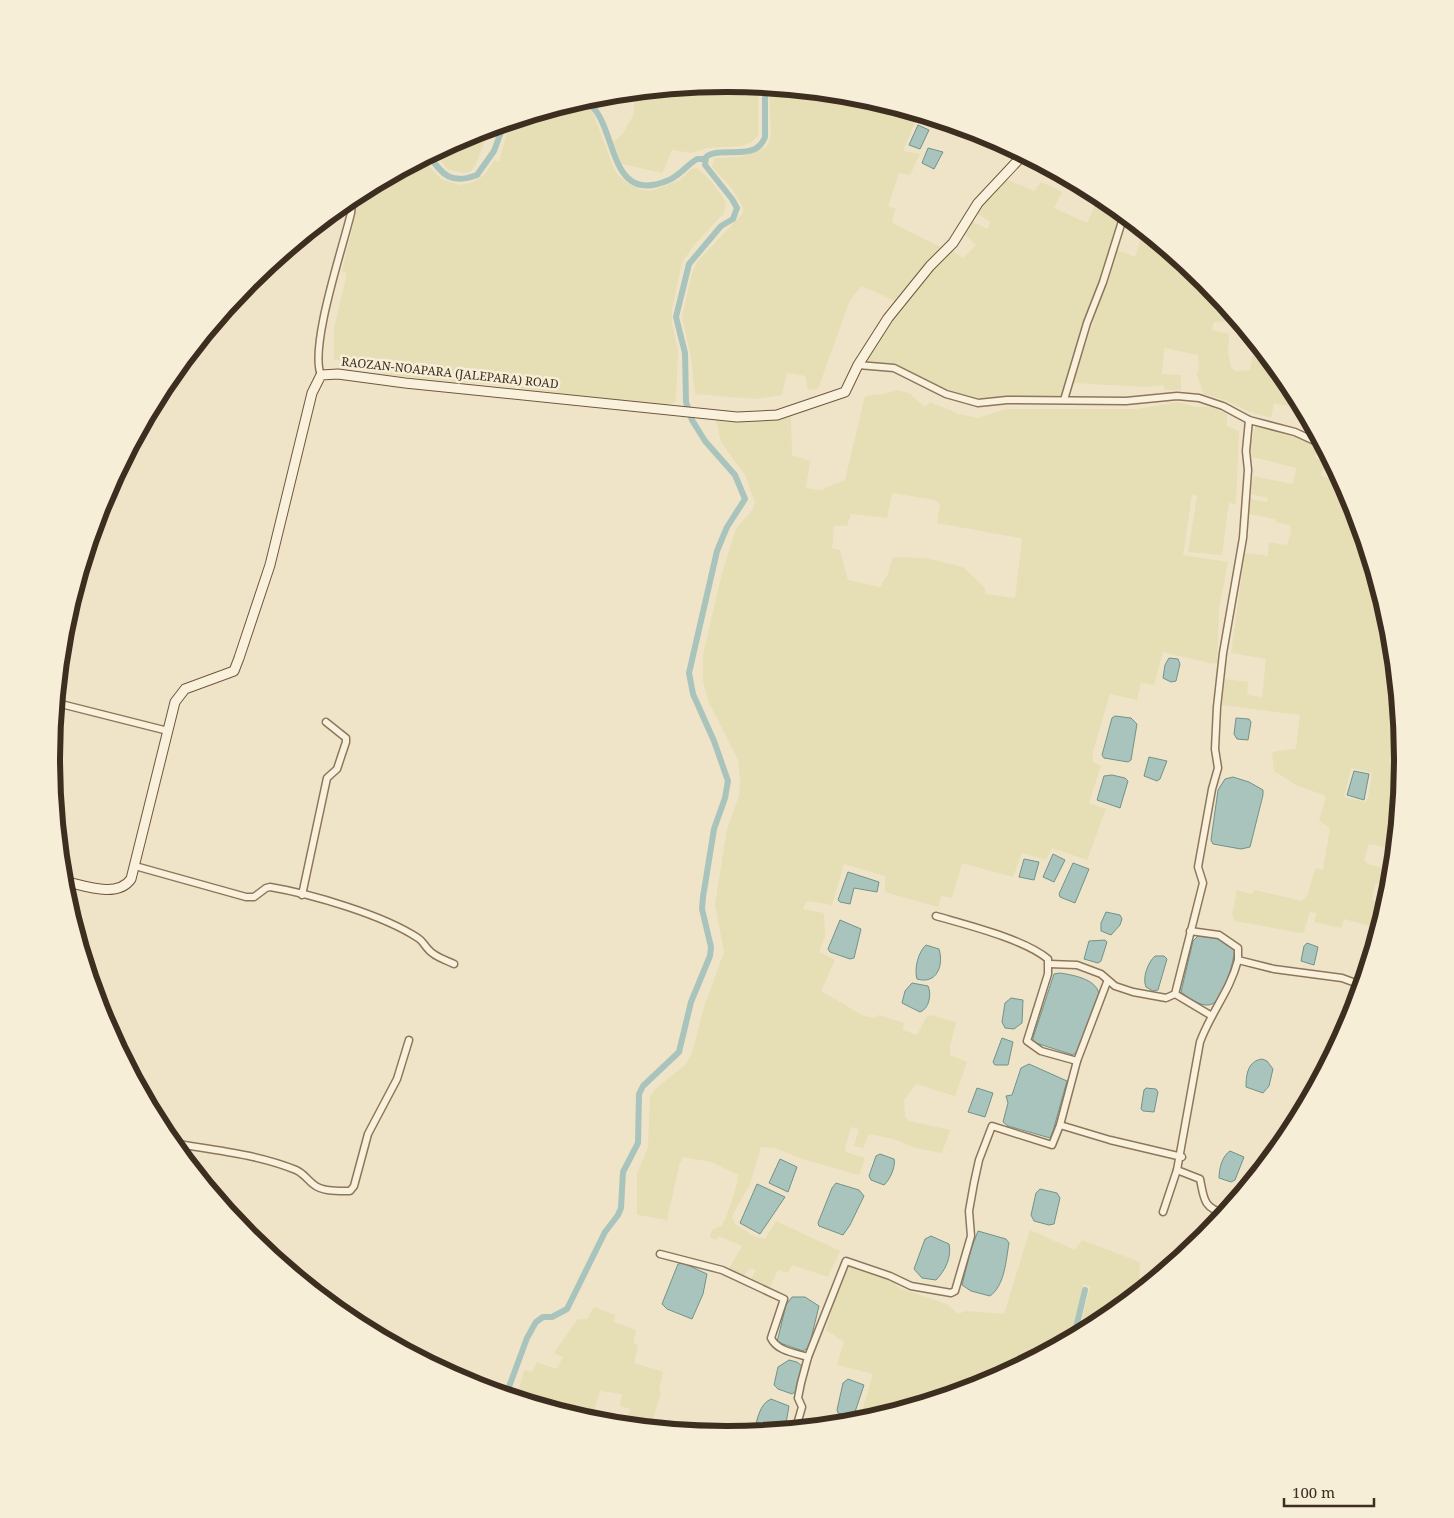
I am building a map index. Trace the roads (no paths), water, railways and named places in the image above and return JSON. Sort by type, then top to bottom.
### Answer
[{"type":"main road","name":"RAOZAN-NOAPARA (JALEPARA) ROAD","points":[[321,375],[338,374],[444,387],[751,418],[777,415],[841,395],[849,388],[858,365],[904,298],[930,266],[953,243],[978,203],[1019,160]]},
{"type":"main road","points":[[72,883],[102,889],[118,889],[128,883],[136,866],[175,702],[185,689],[234,671],[270,566],[312,393],[321,375]]},
{"type":"street","points":[[321,375],[318,364],[319,339],[352,207]]},
{"type":"street","points":[[1064,400],[1087,323],[1103,282],[1122,222]]},
{"type":"street","points":[[858,365],[894,368],[931,388],[969,402],[1126,401],[1177,396],[1193,397],[1214,403],[1249,420],[1287,429],[1312,440]]},
{"type":"street","points":[[1175,994],[1202,884],[1198,867],[1212,789],[1218,768],[1215,748],[1217,707],[1223,653],[1243,538],[1248,470],[1246,451],[1249,420]]},
{"type":"street","points":[[62,704],[168,731]]},
{"type":"street","points":[[302,895],[327,778],[337,769],[346,742],[346,738],[340,731],[326,722]]},
{"type":"street","points":[[136,866],[254,898],[270,887],[375,917],[418,938],[434,954],[454,964]]},
{"type":"street","points":[[936,916],[1020,944],[1040,953],[1048,959],[1048,974],[1027,1041],[1041,1050],[1077,1061]]},
{"type":"street","points":[[1163,1212],[1180,1157],[1200,1042],[1212,1016],[1226,996],[1238,960],[1238,948],[1226,938],[1190,931]]},
{"type":"street","points":[[1238,960],[1274,968],[1342,978],[1355,983]]},
{"type":"street","points":[[1049,964],[1077,965],[1101,974],[1107,982],[1133,992],[1166,998],[1175,994]]},
{"type":"street","points":[[798,1422],[802,1407],[798,1398],[808,1357],[846,1261],[890,1276],[911,1286],[951,1293],[955,1291],[971,1236],[969,1211],[979,1160],[992,1126],[1052,1145],[1060,1125],[1077,1061],[1107,982]]},
{"type":"street","points":[[1175,994],[1212,1016]]},
{"type":"street","points":[[183,1145],[229,1152],[277,1164],[297,1170],[314,1186],[350,1191],[354,1186],[368,1134],[397,1079],[409,1040]]},
{"type":"street","points":[[1060,1125],[1110,1140],[1180,1157]]},
{"type":"street","points":[[1177,1170],[1200,1179],[1207,1204],[1211,1209],[1217,1211]]},
{"type":"street","points":[[660,1254],[722,1270],[784,1299],[771,1338],[774,1344],[782,1349],[808,1357]]},
{"type":"water","points":[[918,125],[929,130],[920,149],[909,145]]},
{"type":"water","points":[[928,148],[943,152],[934,169],[922,163]]},
{"type":"water","points":[[1169,658],[1178,659],[1180,664],[1176,681],[1171,682],[1163,678],[1165,665]]},
{"type":"water","points":[[1115,716],[1131,718],[1137,724],[1131,760],[1128,762],[1104,758],[1102,755],[1112,718]]},
{"type":"water","points":[[1236,718],[1249,719],[1251,722],[1248,740],[1237,739],[1234,734]]},
{"type":"water","points":[[1149,757],[1167,761],[1160,779],[1157,781],[1144,776]]},
{"type":"water","points":[[1354,771],[1369,774],[1364,800],[1347,795]]},
{"type":"water","points":[[1112,775],[1125,778],[1128,781],[1120,808],[1097,800],[1104,776]]},
{"type":"water","points":[[1233,777],[1249,782],[1263,790],[1250,847],[1241,849],[1213,844],[1211,840],[1218,790],[1225,779]]},
{"type":"water","points":[[1053,854],[1065,860],[1054,882],[1043,877]]},
{"type":"water","points":[[1024,859],[1039,862],[1034,880],[1019,877]]},
{"type":"water","points":[[1073,863],[1089,869],[1075,903],[1060,897],[1059,894]]},
{"type":"water","points":[[848,872],[879,882],[877,892],[854,888],[850,904],[840,902],[838,900]]},
{"type":"water","points":[[1106,912],[1120,915],[1122,919],[1120,925],[1111,935],[1101,931],[1101,923]]},
{"type":"water","points":[[840,920],[861,929],[854,958],[850,959],[830,952],[828,949]]},
{"type":"water","points":[[1198,936],[1216,938],[1235,948],[1224,988],[1216,1002],[1211,1005],[1198,1003],[1181,992],[1193,941]]},
{"type":"water","points":[[1105,940],[1107,942],[1101,961],[1098,963],[1084,959],[1089,941]]},
{"type":"water","points":[[1307,943],[1318,947],[1314,965],[1301,961],[1304,946]]},
{"type":"water","points":[[926,945],[939,949],[940,967],[930,979],[917,979],[917,961]]},
{"type":"water","points":[[1155,956],[1164,956],[1167,959],[1158,990],[1153,991],[1146,987],[1145,975],[1148,966]]},
{"type":"water","points":[[1060,973],[1091,982],[1098,991],[1099,997],[1078,1051],[1073,1055],[1033,1042],[1054,974]]},
{"type":"water","points":[[912,983],[928,986],[929,989],[928,1005],[920,1012],[902,1003],[905,991]]},
{"type":"water","points":[[1011,998],[1023,1000],[1022,1023],[1014,1029],[1005,1028],[1002,1022],[1005,1003]]},
{"type":"water","points":[[1002,1038],[1013,1042],[1008,1065],[995,1065],[993,1062]]},
{"type":"water","points":[[1257,1060],[1267,1061],[1273,1069],[1269,1086],[1263,1093],[1246,1087],[1247,1073],[1251,1065]]},
{"type":"water","points":[[1029,1064],[1067,1081],[1050,1138],[1008,1126],[1003,1122],[1008,1103],[1006,1096],[1012,1095],[1021,1068]]},
{"type":"water","points":[[977,1088],[993,1093],[985,1117],[968,1112]]},
{"type":"water","points":[[1146,1088],[1156,1089],[1158,1092],[1154,1112],[1141,1109]]},
{"type":"water","points":[[1230,1151],[1244,1157],[1235,1180],[1231,1182],[1219,1178],[1222,1163]]},
{"type":"water","points":[[880,1154],[894,1159],[892,1173],[884,1185],[871,1180],[869,1176],[876,1156]]},
{"type":"water","points":[[780,1159],[797,1167],[788,1192],[769,1183]]},
{"type":"water","points":[[836,1183],[859,1190],[864,1196],[843,1235],[819,1226],[818,1223],[832,1188]]},
{"type":"water","points":[[757,1184],[785,1197],[760,1234],[740,1223]]},
{"type":"water","points":[[1040,1189],[1057,1193],[1060,1198],[1054,1224],[1049,1225],[1034,1221],[1031,1215],[1036,1193]]},
{"type":"water","points":[[978,1231],[1006,1239],[1009,1243],[1002,1279],[990,1296],[971,1291],[962,1285],[971,1249]]},
{"type":"water","points":[[931,1236],[949,1244],[950,1249],[947,1264],[936,1280],[922,1278],[914,1269],[925,1239]]},
{"type":"water","points":[[683,1263],[707,1274],[703,1294],[692,1319],[667,1309],[662,1304],[678,1264]]},
{"type":"water","points":[[792,1297],[805,1297],[819,1306],[809,1347],[803,1351],[777,1342],[786,1305]]},
{"type":"water","points":[[789,1360],[797,1362],[802,1366],[796,1391],[792,1394],[778,1389],[774,1385],[778,1367]]},
{"type":"water","points":[[848,1379],[864,1385],[855,1413],[844,1415],[838,1413],[843,1383]]},
{"type":"water","points":[[771,1399],[789,1406],[786,1423],[756,1425],[761,1409]]},
{"type":"waterway","points":[[508,1389],[527,1338],[536,1322],[543,1317],[552,1317],[567,1309],[605,1232],[618,1215],[621,1208],[623,1172],[638,1143],[639,1094],[643,1086],[679,1052],[691,1002],[710,956],[711,947],[702,909],[703,897],[714,829],[725,798],[728,781],[714,741],[693,694],[689,673],[717,551],[727,527],[745,499],[735,475],[705,441],[692,420],[686,402],[685,353],[676,317],[689,264],[721,226],[733,219],[737,208],[705,165],[706,157],[720,152],[746,152],[760,145],[765,137],[765,93]]},
{"type":"waterway","points":[[591,106],[603,123],[615,157],[623,172],[633,182],[648,186],[669,180],[697,159],[705,159]]},
{"type":"waterway","points":[[433,161],[443,173],[454,178],[468,178],[477,175],[494,151],[501,132]]},
{"type":"waterway","points":[[1076,1327],[1085,1290]]}]
